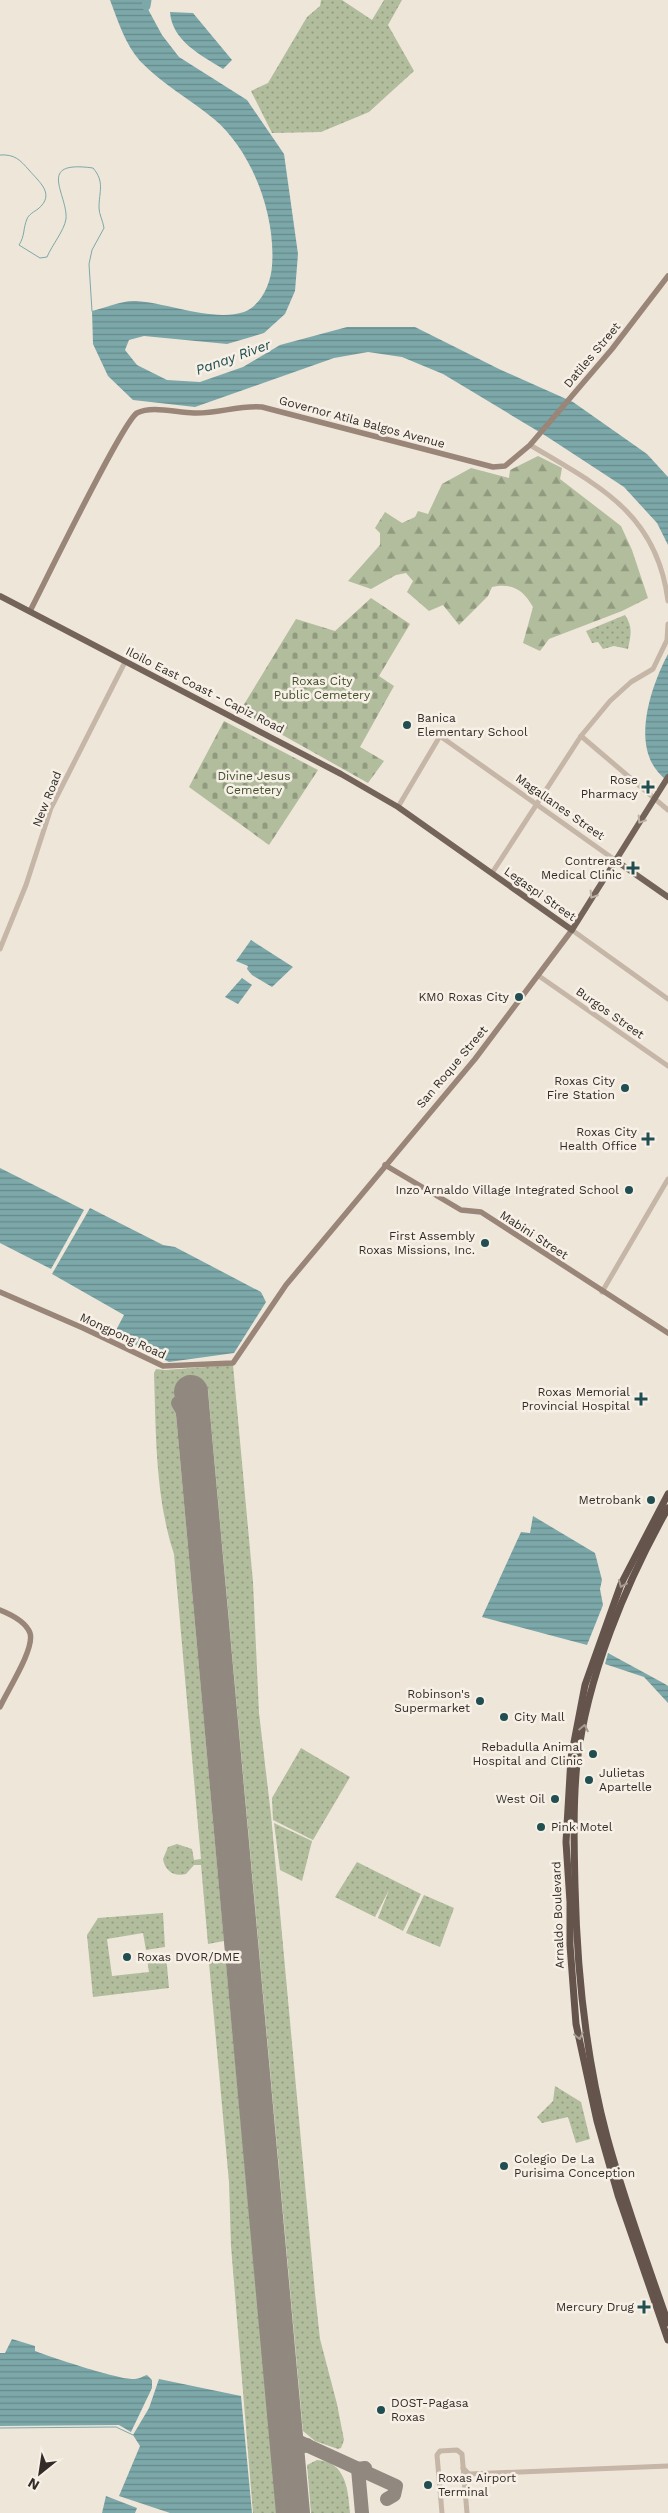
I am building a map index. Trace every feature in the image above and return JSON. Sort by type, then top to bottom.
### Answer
[{"type":"highway","name":"Arnaldo Boulevard","points":[[668,1494],[641,1543],[607,1621],[583,1694],[571,1758],[566,1842],[570,1902],[570,1945],[576,2017],[597,2121],[668,2340]]},
{"type":"highway","name":"Arnaldo Boulevard","points":[[621,2195],[599,2101],[582,2009],[576,1944],[574,1842],[578,1762],[593,1688],[604,1653],[646,1548],[668,1508]]},
{"type":"highway","name":"Arnaldo Boulevard","points":[[638,2247],[668,2323]]},
{"type":"main road","name":"Datiles Street","points":[[530,445],[612,349],[668,276]]},
{"type":"main road","name":"Governor Atila Balgos Avenue","points":[[30,611],[111,454],[134,415],[144,410],[196,414],[247,406],[278,409],[493,467],[505,466],[530,445]]},
{"type":"main road","name":"Iloilo East Coast - Capiz Road","points":[[0,596],[254,727],[398,807]]},
{"type":"main road","name":"San Roque Street","points":[[240,1356],[286,1284],[475,1059],[539,976],[572,930],[667,779]]},
{"type":"main road","name":"Legaspi Street","points":[[398,807],[572,930]]},
{"type":"main road","name":"Magallanes Street","points":[[615,860],[668,897]]},
{"type":"main road","name":"Mabini Street","points":[[385,1165],[461,1210],[481,1212],[668,1333]]},
{"type":"main road","name":"Mongpong Road","points":[[0,1292],[83,1328],[163,1366],[227,1364],[233,1363],[240,1356]]},
{"type":"main road","points":[[0,1610],[24,1625],[30,1632],[31,1640],[28,1651],[0,1708]]},
{"type":"street","points":[[530,445],[598,486],[642,527],[654,546],[665,577],[668,601]]},
{"type":"street","points":[[492,874],[581,736],[610,701],[631,682],[653,669],[667,640],[668,624]]},
{"type":"street","name":"New Road","points":[[0,949],[26,885],[51,808],[125,662]]},
{"type":"street","name":"Magallanes Street","points":[[398,807],[440,736],[615,860]]},
{"type":"street","points":[[581,736],[668,810]]},
{"type":"street","name":"Legaspi Street","points":[[572,930],[668,999]]},
{"type":"street","name":"Burgos Street","points":[[539,976],[668,1066]]},
{"type":"street","points":[[602,1292],[668,1179]]},
{"type":"street","points":[[442,2513],[438,2452],[454,2450],[459,2452],[463,2468],[467,2513]]},
{"type":"street","points":[[463,2468],[469,2474],[668,2466]]},
{"type":"street","points":[[464,2480],[469,2474]]},
{"type":"green space","points":[[321,0],[342,0],[372,20],[384,0],[402,0],[388,25],[414,71],[369,112],[321,132],[272,133],[251,91],[268,83],[307,17],[320,6]]},
{"type":"green space","points":[[538,456],[562,468],[560,479],[621,526],[632,550],[648,598],[622,611],[549,639],[540,651],[523,643],[533,607],[521,592],[511,587],[492,587],[488,596],[459,625],[443,605],[429,611],[407,592],[413,581],[406,573],[396,575],[371,589],[348,581],[380,545],[380,533],[375,528],[385,512],[402,523],[415,517],[418,511],[428,514],[442,484],[471,468],[509,478],[510,470]]},
{"type":"green space","name":"Roxas City Public Cemetery","points":[[371,598],[410,624],[379,676],[394,686],[360,747],[384,761],[368,783],[240,711],[296,619],[335,631]]},
{"type":"green space","points":[[625,615],[631,631],[628,649],[614,646],[603,649],[598,642],[592,643],[586,631]]},
{"type":"green space","name":"Divine Jesus Cemetery","points":[[224,721],[318,770],[269,845],[189,787]]},
{"type":"green space","points":[[233,1365],[253,1582],[259,1713],[271,1815],[315,2293],[320,2339],[337,2404],[344,2440],[341,2448],[338,2449],[315,2441],[303,2431],[208,1390],[174,1393],[224,1941],[208,1944],[201,1865],[194,1865],[186,1874],[178,1875],[168,1870],[163,1859],[168,1847],[177,1844],[192,1849],[194,1860],[201,1859],[174,1554],[163,1510],[160,1487],[156,1441],[154,1373],[156,1369]]},
{"type":"green space","points":[[301,1748],[350,1777],[313,1840],[273,1820],[272,1798]]},
{"type":"green space","points":[[274,1823],[312,1841],[302,1881],[280,1870]]},
{"type":"green space","points":[[357,1862],[421,1894],[403,1931],[378,1918],[389,1890],[375,1917],[335,1897]]},
{"type":"green space","points":[[424,1895],[454,1908],[440,1947],[406,1933]]},
{"type":"green space","points":[[163,1913],[165,1947],[146,1950],[143,1933],[107,1939],[112,1976],[149,1972],[147,1959],[166,1955],[169,1988],[93,1997],[87,1935],[98,1918]]},
{"type":"green space","points":[[208,1952],[225,1952],[277,2513],[253,2513],[231,2246],[229,2182]]},
{"type":"green space","points":[[555,2086],[581,2102],[590,2139],[576,2143],[568,2117],[542,2123],[537,2117],[553,2101]]},
{"type":"green space","points":[[317,2460],[327,2462],[340,2471],[346,2486],[350,2513],[311,2513],[307,2465]]},
{"type":"water","points":[[110,0],[143,0],[162,35],[179,57],[247,100],[284,154],[298,254],[295,291],[285,314],[264,333],[227,344],[144,336],[129,340],[125,350],[137,365],[167,380],[200,382],[243,367],[280,345],[347,327],[415,327],[499,369],[573,402],[647,454],[668,477],[668,545],[657,523],[624,487],[546,436],[443,374],[402,357],[368,352],[334,358],[195,407],[133,400],[108,376],[93,344],[92,311],[119,303],[136,301],[219,315],[244,312],[261,299],[267,286],[272,266],[270,227],[266,206],[251,167],[228,133],[214,119],[157,77],[140,61],[126,40]]},
{"type":"water","points":[[170,12],[193,13],[232,60],[223,69],[189,46],[176,31]]},
{"type":"water","points":[[668,654],[668,781],[656,769],[648,755],[645,738],[649,703],[654,685]]},
{"type":"water","points":[[251,940],[293,967],[272,987],[252,975],[247,969],[248,966],[236,961]]},
{"type":"water","points":[[242,978],[252,985],[238,1004],[225,997]]},
{"type":"water","points":[[0,1168],[84,1210],[51,1269],[0,1243]]},
{"type":"water","points":[[90,1208],[163,1245],[175,1247],[261,1292],[266,1302],[234,1353],[169,1362],[114,1334],[124,1315],[52,1274]]},
{"type":"water","points":[[533,1516],[595,1553],[602,1580],[600,1589],[603,1605],[587,1645],[482,1617],[521,1532],[530,1533]]},
{"type":"water","points":[[608,1653],[668,1686],[668,1703],[644,1677],[605,1664]]},
{"type":"water","points":[[12,2339],[35,2346],[35,2351],[102,2373],[128,2379],[138,2379],[147,2375],[152,2380],[152,2388],[131,2432],[119,2425],[0,2426],[0,2353],[5,2353]]},
{"type":"water","points":[[159,2379],[241,2396],[252,2513],[170,2513],[119,2496],[140,2446],[133,2435],[149,2408]]},
{"type":"water","points":[[106,2496],[137,2508],[135,2513],[102,2513]]},
{"type":"waterway","points":[[146,6],[147,0]]},
{"type":"waterway","points":[[0,155],[10,156],[20,161],[37,179],[46,193],[43,204],[28,218],[19,245],[40,258],[47,257],[66,219],[58,181],[59,174],[65,169],[75,167],[93,168],[97,173],[100,182],[99,210],[104,228],[92,250],[89,264],[92,311]]},
{"type":"waterway","points":[[0,2428],[116,2427],[133,2435]]},
{"type":"taxiway","points":[[195,1432],[178,1403],[189,1399],[196,1402],[201,1410]]},
{"type":"taxiway","points":[[285,2425],[287,2433],[293,2439],[396,2486],[394,2495],[387,2499]]},
{"type":"taxiway","points":[[288,2459],[294,2449],[307,2445]]},
{"type":"taxiway","points":[[362,2513],[358,2469],[365,2468]]},
{"type":"runway","points":[[191,1392],[293,2513]]},
{"type":"place","name":"Banica Elementary School","points":[[407,725]]},
{"type":"place","name":"Rose Pharmacy","points":[[648,787]]},
{"type":"place","name":"Contreras Medical Clinic","points":[[633,868]]},
{"type":"place","name":"KM0 Roxas City","points":[[519,997]]},
{"type":"place","name":"Roxas City Fire Station","points":[[625,1088]]},
{"type":"place","name":"Roxas City Health Office","points":[[648,1139]]},
{"type":"place","name":"Inzo Arnaldo Village Integrated School","points":[[629,1190]]},
{"type":"place","name":"First Assembly Roxas Missions, Inc.","points":[[485,1243]]},
{"type":"place","name":"Roxas Memorial Provincial Hospital","points":[[641,1399]]},
{"type":"place","name":"Metrobank","points":[[651,1500]]},
{"type":"place","name":"Robinson's Supermarket","points":[[480,1701]]},
{"type":"place","name":"City Mall","points":[[504,1717]]},
{"type":"place","name":"Rebadulla Animal Hospital and Clinic","points":[[593,1754]]},
{"type":"place","name":"Julietas Apartelle","points":[[589,1780]]},
{"type":"place","name":"West Oil","points":[[555,1799]]},
{"type":"place","name":"Pink Motel","points":[[541,1827]]},
{"type":"place","name":"Roxas DVOR/DME","points":[[127,1957]]},
{"type":"place","name":"Colegio De La Purisima Conception","points":[[504,2166]]},
{"type":"place","name":"Mercury Drug","points":[[644,2307]]},
{"type":"place","name":"DOST-Pagasa Roxas","points":[[381,2410]]},
{"type":"place","name":"Roxas Airport Terminal","points":[[428,2485]]},
{"type":"water label","name":"Panay River","points":[[233,357]]}]
